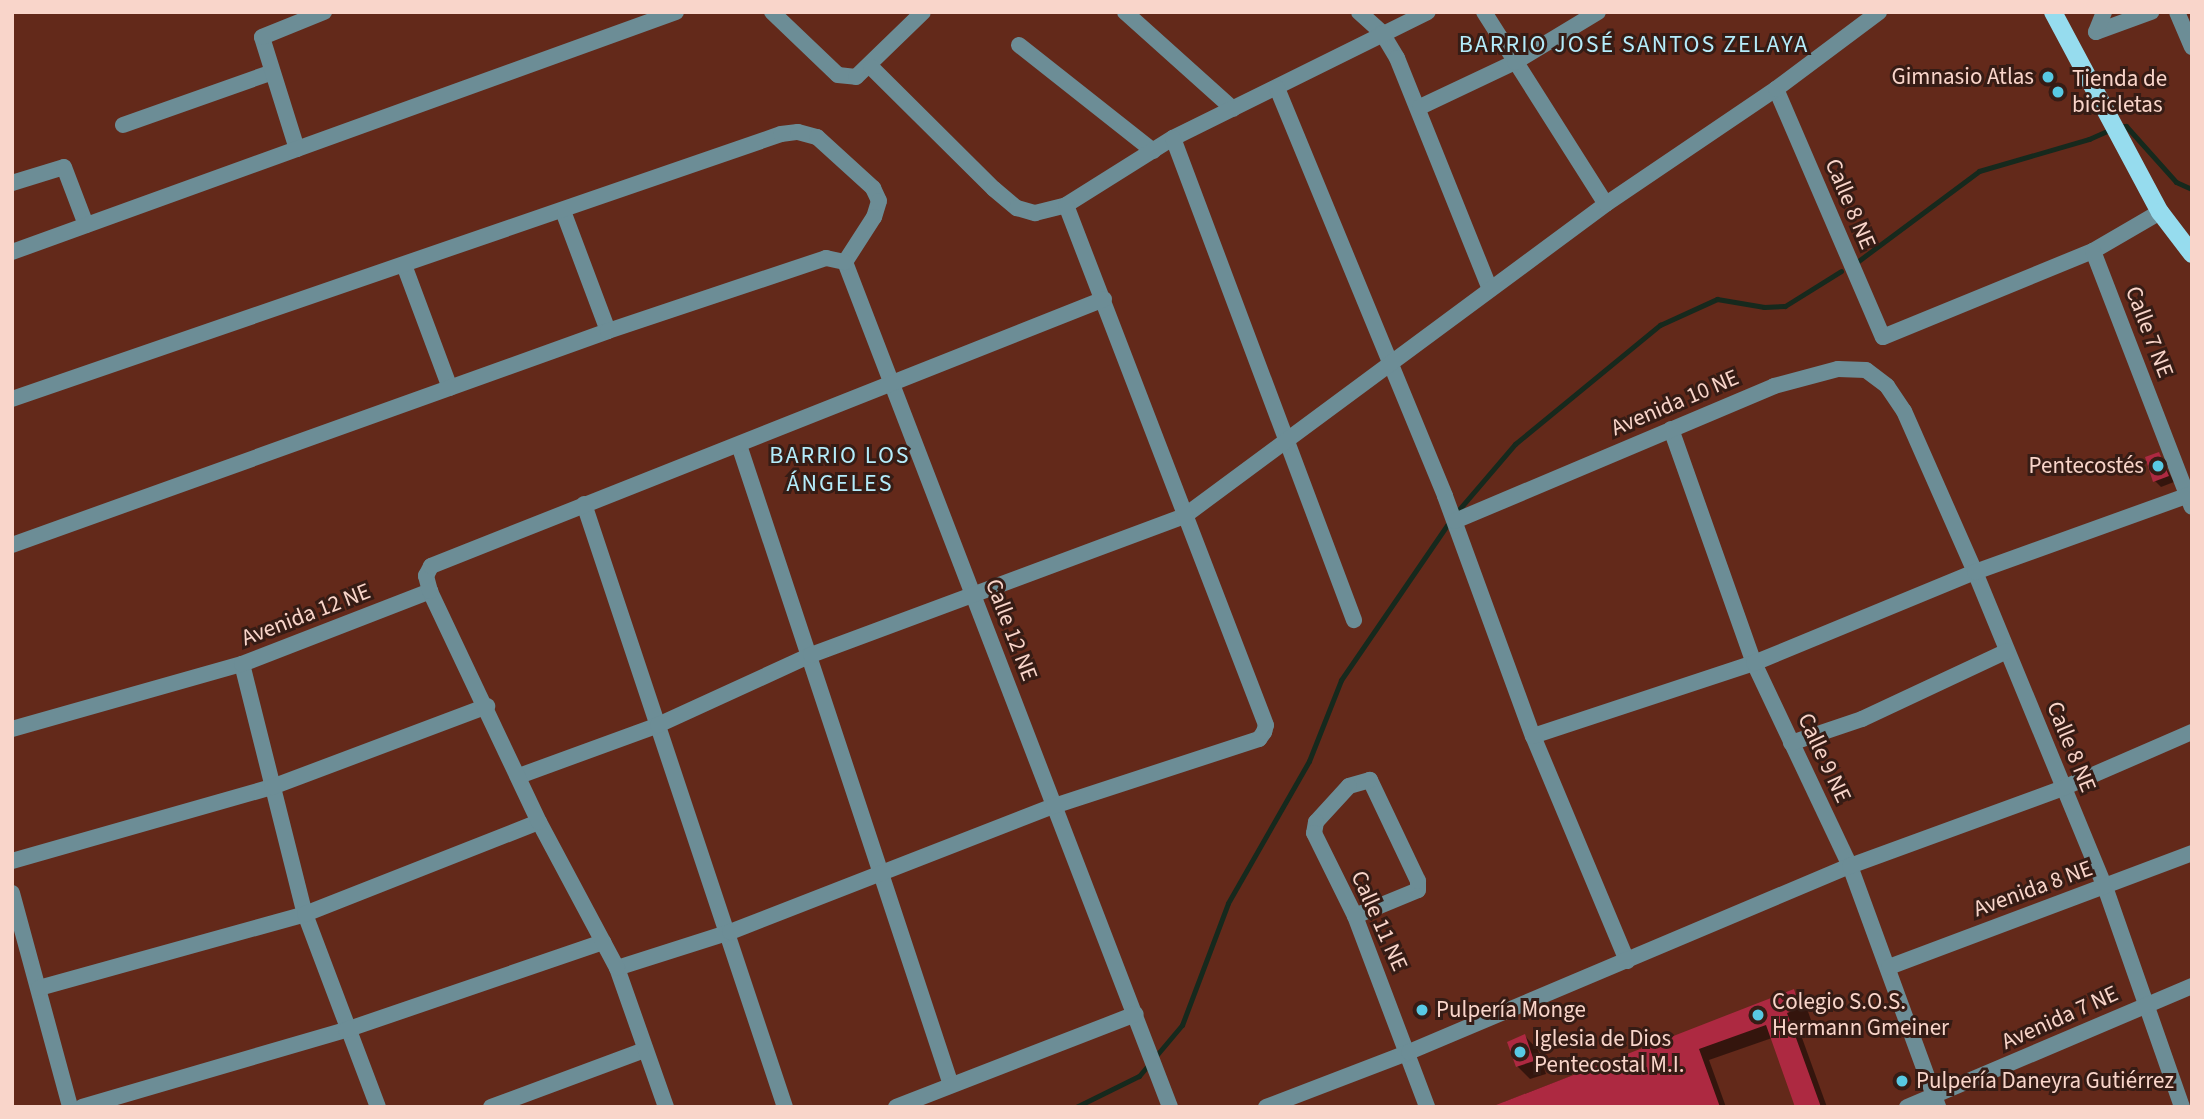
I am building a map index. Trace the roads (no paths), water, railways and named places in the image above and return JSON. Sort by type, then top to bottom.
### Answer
[{"type":"main road","points":[[2053,12],[2088,85],[2160,212],[2192,254]]},
{"type":"street","points":[[297,149],[270,73],[262,37],[324,12]]},
{"type":"street","points":[[12,252],[676,12]]},
{"type":"street","points":[[772,12],[838,75],[856,77],[871,67],[923,12]]},
{"type":"street","points":[[1125,12],[1233,109]]},
{"type":"street","points":[[1359,12],[1382,33],[1420,107],[1490,289]]},
{"type":"street","points":[[871,67],[1017,208],[1035,213],[1066,205],[1173,138],[1428,12]]},
{"type":"street","points":[[1484,12],[1606,204]]},
{"type":"street","points":[[1420,107],[1515,62],[1598,12]]},
{"type":"street","points":[[519,776],[658,725],[811,655],[1183,517],[1387,363],[1606,204],[1776,89],[1879,12]]},
{"type":"street","points":[[2104,12],[2096,32],[2151,12]]},
{"type":"street","points":[[2177,12],[2192,47]]},
{"type":"street","points":[[1019,45],[1153,151]]},
{"type":"street","points":[[123,125],[270,73]]},
{"type":"street","points":[[1277,88],[1387,363],[1445,496],[1533,736],[1627,961]]},
{"type":"street","name":"Calle 8 NE","points":[[1776,89],[1883,337],[2094,251]]},
{"type":"street","points":[[12,399],[798,132],[817,137],[873,188],[879,201],[845,262],[826,258],[608,331],[12,545]]},
{"type":"street","points":[[1173,138],[1354,620]]},
{"type":"street","points":[[12,183],[64,167],[86,225]]},
{"type":"street","points":[[617,968],[730,932],[1054,806],[1259,738],[1264,732],[1266,725],[1183,517],[1104,299],[1066,205]]},
{"type":"street","points":[[563,211],[608,331]]},
{"type":"street","points":[[2094,251],[2160,212]]},
{"type":"street","name":"Calle 7 NE","points":[[2094,251],[2190,499]]},
{"type":"street","name":"Calle 12 NE","points":[[845,262],[1170,1107]]},
{"type":"street","points":[[404,265],[450,388]]},
{"type":"street","points":[[666,1107],[617,968],[539,822],[487,706],[430,591],[426,576],[430,566],[1104,299]]},
{"type":"street","name":"Avenida 10 NE","points":[[1455,521],[1773,386],[1838,369],[1866,370],[1887,386],[1904,411]]},
{"type":"street","name":"Calle 8 NE","points":[[1904,411],[1975,572],[2105,887],[2182,1107]]},
{"type":"street","name":"Calle 9 NE","points":[[1671,429],[1754,663],[1850,866],[1936,1102]]},
{"type":"street","points":[[739,445],[884,874],[950,1082]]},
{"type":"street","points":[[1533,736],[1754,663],[1975,572],[2190,499]]},
{"type":"street","points":[[584,504],[730,932],[785,1107]]},
{"type":"street","name":"Avenida 12 NE","points":[[12,729],[242,664],[430,591]]},
{"type":"street","points":[[1791,743],[1863,719],[2007,651]]},
{"type":"street","points":[[242,664],[305,914],[346,1030],[378,1107]]},
{"type":"street","points":[[12,861],[272,787],[487,706]]},
{"type":"street","points":[[1266,1107],[1409,1052],[1850,866],[2063,788],[2192,733]]},
{"type":"street","name":"Calle 11 NE","points":[[1355,916],[1418,890],[1418,881],[1370,780],[1349,786],[1316,822],[1314,833],[1355,916],[1409,1052],[1427,1107]]},
{"type":"street","points":[[39,988],[305,914],[539,822]]},
{"type":"street","name":"Avenida 8 NE","points":[[1889,967],[2192,853]]},
{"type":"street","points":[[12,893],[70,1107]]},
{"type":"street","points":[[82,1107],[346,1030],[603,942]]},
{"type":"street","name":"Avenida 7 NE","points":[[1907,1107],[1936,1102],[2192,986]]},
{"type":"street","points":[[896,1107],[950,1082],[1136,1014]]},
{"type":"street","points":[[491,1107],[644,1050]]},
{"type":"waterway","points":[[1857,262],[1979,171],[2089,139],[2118,126],[2126,126],[2176,182],[2192,189]]},
{"type":"waterway","points":[[1456,513],[1515,444],[1660,325],[1717,299],[1764,307],[1785,306],[1841,271]]},
{"type":"waterway","points":[[1076,1107],[1139,1076],[1182,1025],[1228,903],[1309,761],[1341,680],[1450,521]]},
{"type":"place","name":"Gimnasio Atlas","points":[[2048,77]]},
{"type":"place","name":"Tienda de bicicletas","points":[[2058,92]]},
{"type":"place","name":"Pentecostés","points":[[2158,466]]},
{"type":"place","name":"Pulpería Monge","points":[[1422,1010]]},
{"type":"place","name":"Colegio S.O.S. Hermann Gmeiner","points":[[1758,1015]]},
{"type":"place","name":"Iglesia de Dios Pentecostal M.I.","points":[[1520,1052]]},
{"type":"place","name":"Pulpería Daneyra Gutiérrez","points":[[1902,1081]]},
{"type":"district","name":"BARRIO JOSÉ SANTOS ZELAYA","points":[[1634,45]]},
{"type":"district","name":"BARRIO LOS ÁNGELES","points":[[840,470]]}]
